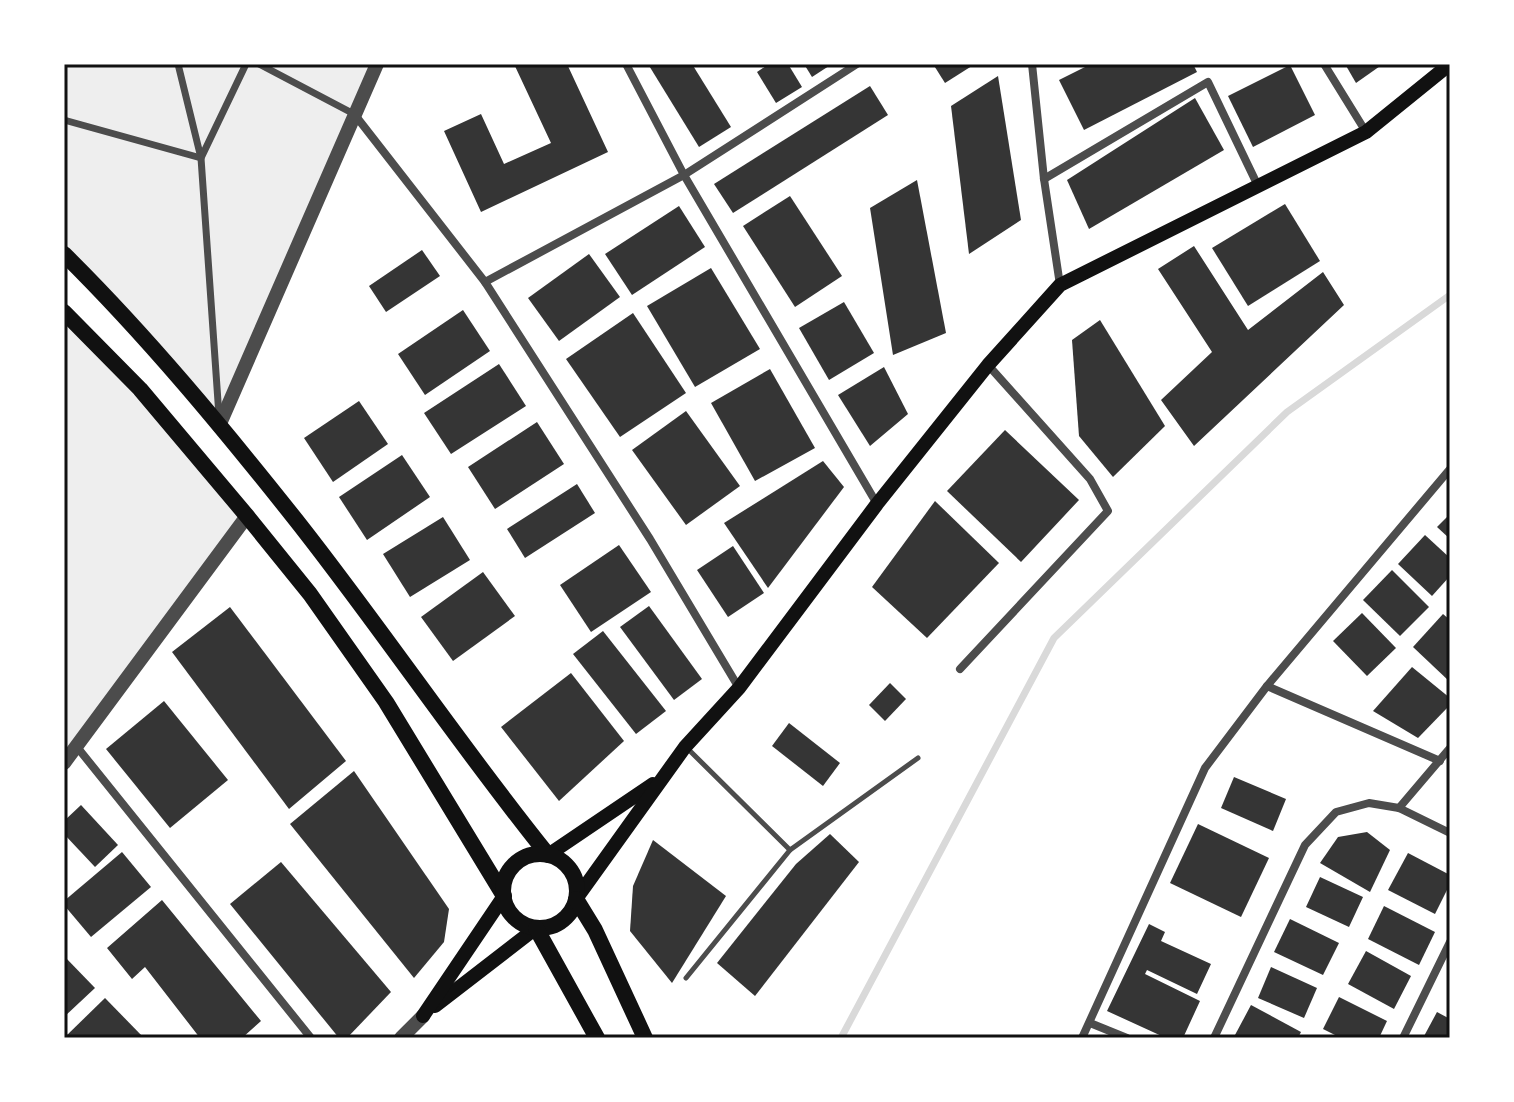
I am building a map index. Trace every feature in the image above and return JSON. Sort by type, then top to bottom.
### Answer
[{"type":"main road","points":[[423,1016],[536,928],[557,924],[566,917],[685,747],[739,688],[877,504],[988,365],[1060,285],[1366,132],[1450,64]]},
{"type":"main road","points":[[64,254],[111,301],[219,426],[297,521],[548,855],[570,869],[575,878],[576,899],[595,930],[645,1038]]},
{"type":"main road","points":[[64,312],[140,389],[310,594],[386,702],[504,896],[507,907],[515,917],[536,928],[597,1038]]},
{"type":"main road","points":[[423,1016],[504,896],[508,873],[516,863],[525,857],[548,855],[660,780]]},
{"type":"street","points":[[178,64],[201,158],[219,426]]},
{"type":"street","points":[[201,158],[246,64]]},
{"type":"street","points":[[259,64],[354,114],[485,282],[650,539],[739,688]]},
{"type":"street","points":[[219,426],[377,64]]},
{"type":"street","points":[[626,64],[684,175],[877,504]]},
{"type":"street","points":[[485,282],[684,175],[857,64]]},
{"type":"street","points":[[1032,64],[1044,179],[1060,285]]},
{"type":"street","points":[[1324,64],[1366,132]]},
{"type":"street","points":[[1044,179],[1208,82],[1258,186]]},
{"type":"street","points":[[64,120],[201,158]]},
{"type":"street","points":[[960,669],[1108,511],[1090,479],[988,365]]},
{"type":"street","points":[[1082,1038],[1205,768],[1267,686],[1450,469]]},
{"type":"street","points":[[64,763],[247,516]]},
{"type":"street","points":[[1267,686],[1440,761]]},
{"type":"street","points":[[77,747],[311,1038]]},
{"type":"street","points":[[1399,808],[1450,748]]},
{"type":"street","points":[[1214,1038],[1305,845],[1336,812],[1369,803],[1399,808],[1450,833]]},
{"type":"street","points":[[1403,1038],[1450,942]]},
{"type":"street","points":[[401,1038],[423,1016]]},
{"type":"street","points":[[1090,1023],[1127,1038]]},
{"type":"lane","points":[[685,747],[790,850]]},
{"type":"lane","points":[[686,978],[790,850],[918,758]]},
{"type":"shaded area","points":[[64,64],[377,64],[219,426],[64,254]]},
{"type":"shaded area","points":[[64,312],[247,516],[64,763]]},
{"type":"building","points":[[514,64],[567,64],[608,152],[481,212],[444,131],[481,114],[504,164],[551,143]]},
{"type":"building","points":[[648,64],[692,64],[731,127],[699,147]]},
{"type":"building","points":[[769,64],[788,64],[802,87],[776,103],[757,72]]},
{"type":"building","points":[[804,64],[832,64],[812,77]]},
{"type":"building","points":[[933,64],[975,64],[945,83]]},
{"type":"building","points":[[1091,64],[1193,64],[1197,72],[1084,130],[1059,80]]},
{"type":"building","points":[[1345,64],[1383,64],[1356,83]]},
{"type":"building","points":[[1290,65],[1315,115],[1253,147],[1228,96]]},
{"type":"building","points":[[998,76],[1021,220],[969,254],[951,106]]},
{"type":"building","points":[[870,86],[888,115],[733,213],[714,184]]},
{"type":"building","points":[[1195,98],[1224,150],[1089,229],[1067,180]]},
{"type":"building","points":[[917,180],[946,333],[893,355],[870,208]]},
{"type":"building","points":[[790,196],[842,276],[795,307],[743,226]]},
{"type":"building","points":[[1285,204],[1320,261],[1248,306],[1212,248]]},
{"type":"building","points":[[679,206],[705,247],[632,295],[605,254]]},
{"type":"building","points":[[1194,246],[1248,330],[1323,272],[1344,305],[1194,446],[1161,400],[1212,352],[1158,269]]},
{"type":"building","points":[[422,250],[440,276],[386,312],[369,286]]},
{"type":"building","points":[[589,254],[620,297],[559,341],[528,298]]},
{"type":"building","points":[[711,268],[760,349],[695,387],[647,306]]},
{"type":"building","points":[[844,302],[874,353],[829,380],[799,328]]},
{"type":"building","points":[[463,310],[490,351],[425,395],[398,354]]},
{"type":"building","points":[[633,313],[686,393],[620,437],[566,359]]},
{"type":"building","points":[[1100,320],[1165,426],[1113,477],[1079,436],[1072,340]]},
{"type":"building","points":[[499,364],[526,406],[451,454],[424,413]]},
{"type":"building","points":[[884,367],[908,414],[870,446],[838,395]]},
{"type":"building","points":[[770,369],[815,448],[755,481],[711,403]]},
{"type":"building","points":[[359,401],[388,444],[333,482],[304,438]]},
{"type":"building","points":[[686,411],[740,486],[686,525],[632,450]]},
{"type":"building","points":[[537,422],[564,464],[495,509],[468,467]]},
{"type":"building","points":[[1005,430],[1079,500],[1021,562],[947,491]]},
{"type":"building","points":[[402,455],[430,497],[367,540],[339,497]]},
{"type":"building","points":[[823,461],[844,487],[768,588],[724,523]]},
{"type":"building","points":[[577,484],[595,513],[525,558],[507,529]]},
{"type":"building","points":[[935,501],[999,563],[927,638],[872,587]]},
{"type":"building","points":[[1450,514],[1450,539],[1437,527]]},
{"type":"building","points":[[443,517],[470,560],[410,597],[383,554]]},
{"type":"building","points":[[1425,535],[1450,558],[1450,576],[1432,596],[1398,564]]},
{"type":"building","points":[[619,545],[651,592],[591,632],[560,585]]},
{"type":"building","points":[[733,546],[764,593],[728,617],[697,570]]},
{"type":"building","points":[[1392,570],[1429,607],[1400,636],[1363,600]]},
{"type":"building","points":[[483,572],[515,616],[453,661],[421,617]]},
{"type":"building","points":[[649,606],[702,679],[674,700],[620,627]]},
{"type":"building","points":[[230,607],[346,761],[289,809],[172,652]]},
{"type":"building","points":[[1362,613],[1396,648],[1367,676],[1333,641]]},
{"type":"building","points":[[1443,614],[1450,620],[1450,682],[1413,647]]},
{"type":"building","points":[[603,631],[666,711],[636,734],[573,654]]},
{"type":"building","points":[[1412,667],[1450,698],[1450,705],[1418,738],[1373,711]]},
{"type":"building","points":[[571,673],[624,741],[559,801],[501,727]]},
{"type":"building","points":[[890,683],[906,699],[885,721],[869,705]]},
{"type":"building","points":[[164,701],[228,780],[170,828],[106,749]]},
{"type":"building","points":[[789,723],[840,763],[823,786],[772,746]]},
{"type":"building","points":[[354,771],[449,909],[444,942],[414,978],[290,824]]},
{"type":"building","points":[[1234,777],[1286,799],[1273,831],[1221,808]]},
{"type":"building","points":[[81,805],[118,845],[95,867],[64,834],[64,821]]},
{"type":"building","points":[[1198,824],[1269,858],[1241,917],[1170,883]]},
{"type":"building","points":[[1367,832],[1390,850],[1370,892],[1320,863],[1338,837]]},
{"type":"building","points":[[830,834],[859,862],[755,996],[717,963],[796,864]]},
{"type":"building","points":[[653,840],[726,896],[672,983],[630,931],[633,886]]},
{"type":"building","points":[[122,852],[151,887],[91,937],[64,905],[64,901]]},
{"type":"building","points":[[1408,853],[1450,875],[1450,884],[1435,914],[1388,890]]},
{"type":"building","points":[[281,862],[391,992],[347,1038],[339,1038],[230,904]]},
{"type":"building","points":[[1320,877],[1363,897],[1349,927],[1306,907]]},
{"type":"building","points":[[162,900],[261,1021],[242,1038],[200,1038],[145,967],[132,979],[107,948]]},
{"type":"building","points":[[1384,906],[1435,932],[1419,965],[1368,939]]},
{"type":"building","points":[[1290,919],[1339,943],[1323,975],[1274,952]]},
{"type":"building","points":[[1149,924],[1165,932],[1161,941],[1211,964],[1197,994],[1147,970],[1145,974],[1200,1001],[1183,1038],[1166,1038],[1107,1011]]},
{"type":"building","points":[[1366,951],[1411,976],[1394,1009],[1348,984]]},
{"type":"building","points":[[64,956],[95,988],[64,1017]]},
{"type":"building","points":[[1271,967],[1317,988],[1304,1018],[1258,998]]},
{"type":"building","points":[[1339,997],[1387,1021],[1379,1038],[1341,1038],[1323,1029]]},
{"type":"building","points":[[105,998],[144,1038],[64,1038]]},
{"type":"building","points":[[1251,1005],[1301,1032],[1298,1038],[1241,1038],[1235,1035]]},
{"type":"building","points":[[1437,1012],[1450,1019],[1450,1038],[1423,1038]]},
{"type":"waterway","points":[[841,1038],[1054,638],[1287,412],[1450,295]]}]
